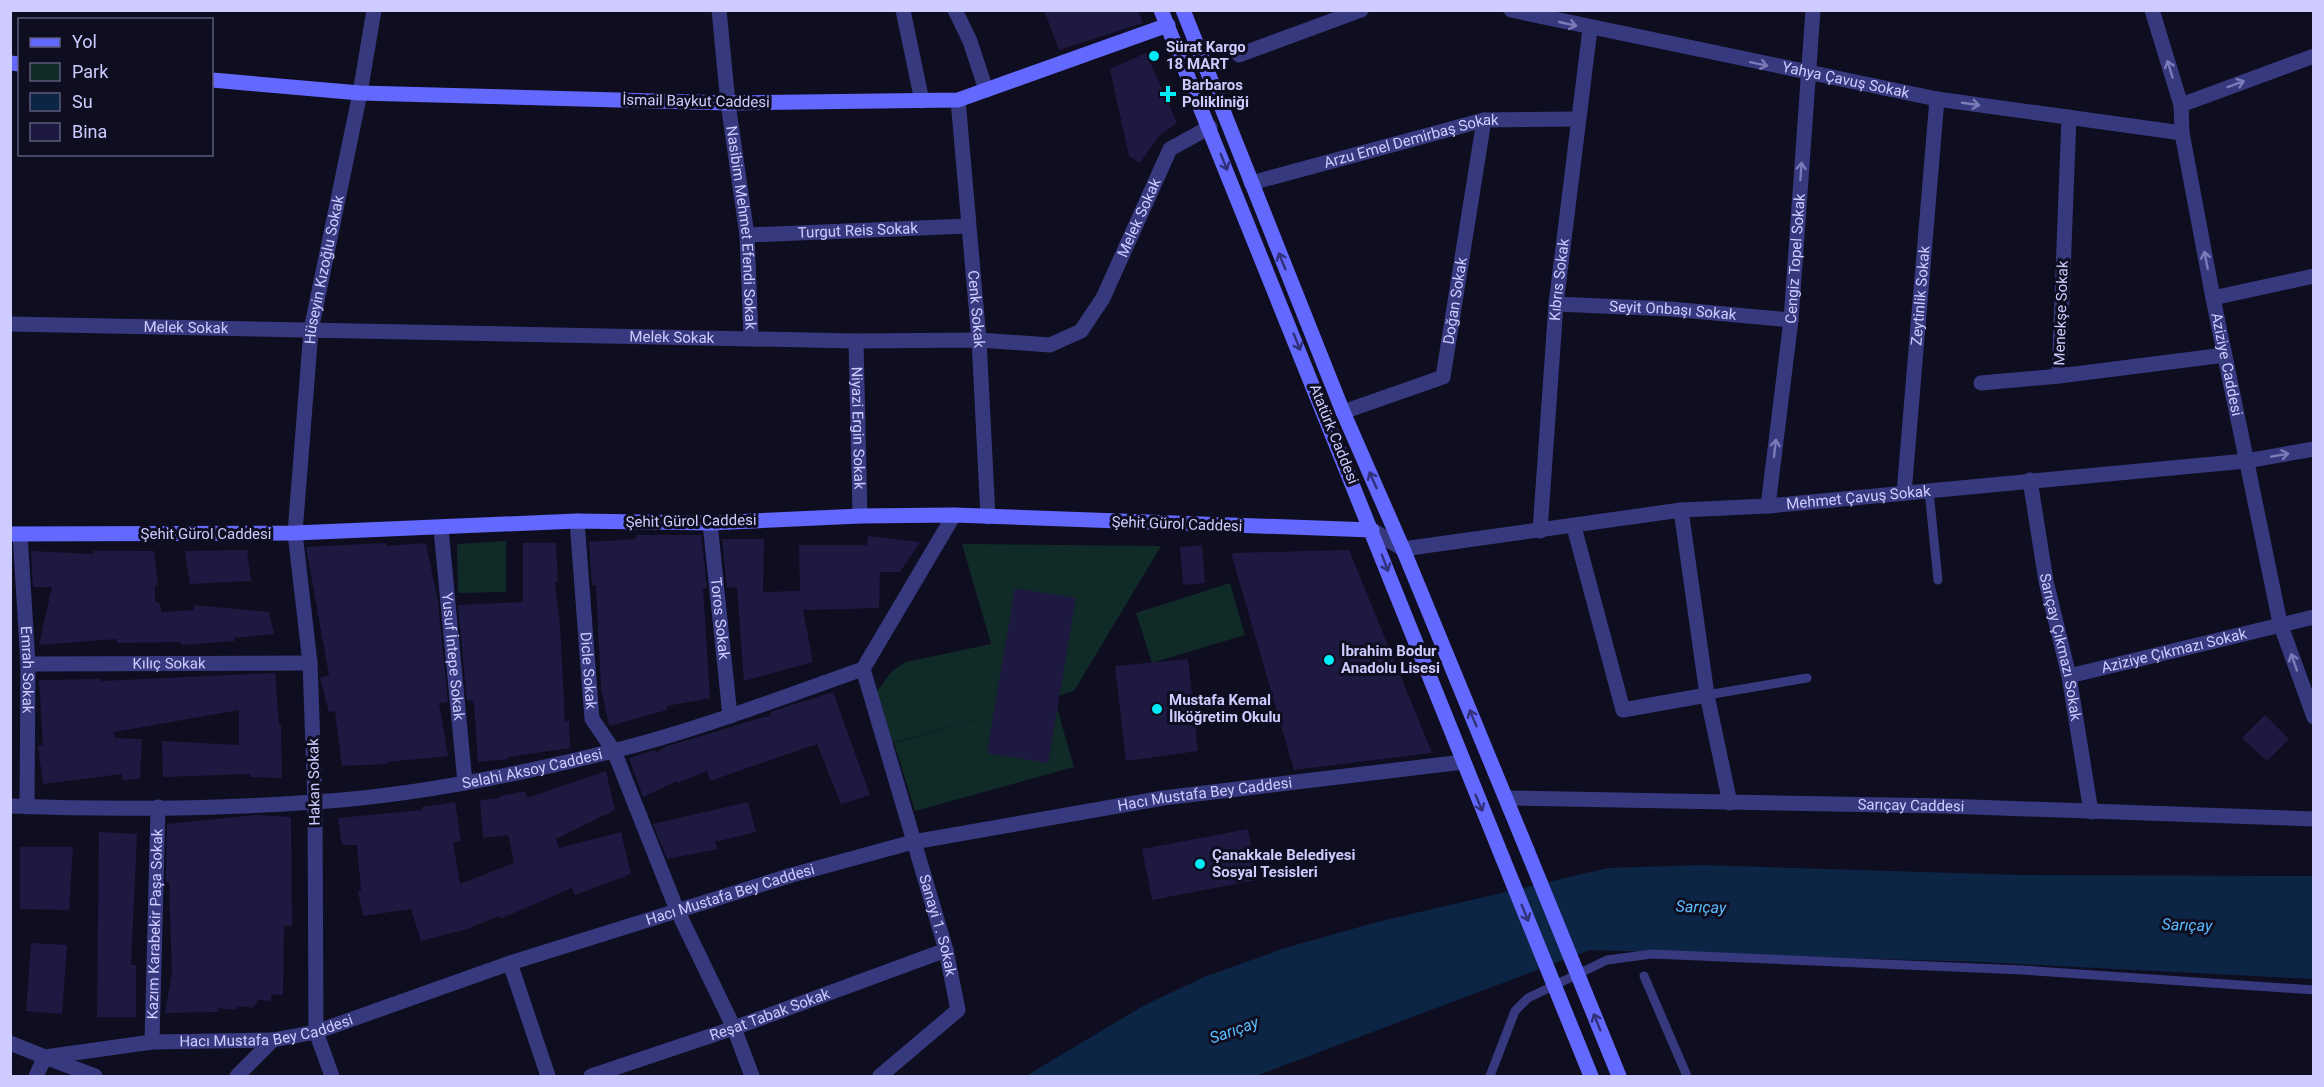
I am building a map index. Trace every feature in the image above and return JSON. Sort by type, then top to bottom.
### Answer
[{"type":"main road","name":"Atatürk Caddesi","points":[[1161,10],[1591,1077]]},
{"type":"main road","name":"Atatürk Caddesi","points":[[1183,10],[1343,411],[1507,798],[1619,1077]]},
{"type":"main road","name":"İsmail Baykut Caddesi","points":[[213,81],[360,93],[728,103],[958,100],[1168,25]]},
{"type":"main road","name":"Şehit Gürol Caddesi","points":[[15,534],[295,533],[441,529],[577,521],[710,523],[860,516],[954,515],[1372,530]]},
{"type":"street","name":"Hüseyin Kızoğlu Sokak","points":[[295,533],[311,330],[360,93],[374,10]]},
{"type":"street","name":"Nasibim Mehmet Efendi Sokak","points":[[719,10],[728,103],[747,235],[752,337]]},
{"type":"street","points":[[903,10],[922,101]]},
{"type":"street","points":[[955,10],[970,41],[986,90]]},
{"type":"street","points":[[1239,55],[1361,10]]},
{"type":"street","name":"Yahya Çavuş Sokak","points":[[1511,10],[1590,29],[1937,99],[2182,133]]},
{"type":"street","name":"Cengiz Topel Sokak","points":[[1768,507],[1791,320],[1812,10]]},
{"type":"street","name":"Aziziye Caddesi","points":[[2152,10],[2181,105],[2182,133],[2213,298],[2280,623],[2313,717]]},
{"type":"street","name":"Kıbrıs Sokak","points":[[1540,531],[1556,304],[1577,119],[1590,29]]},
{"type":"street","points":[[2181,105],[2313,56]]},
{"type":"street","name":"Zeytinlik Sokak","points":[[1904,493],[1937,99]]},
{"type":"street","name":"Cenk Sokak","points":[[958,100],[979,340],[988,517]]},
{"type":"street","name":"Menekşe Sokak","points":[[2069,117],[2059,376],[2225,354]]},
{"type":"street","name":"Arzu Emel Demirbaş Sokak","points":[[1251,183],[1484,120],[1577,119]]},
{"type":"street","name":"Doğan Sokak","points":[[1343,411],[1443,377],[1484,120]]},
{"type":"street","name":"Melek Sokak","points":[[10,324],[752,337],[856,341],[979,340],[1050,345],[1081,331],[1103,298],[1170,149],[1210,127]]},
{"type":"street","name":"Turgut Reis Sokak","points":[[747,235],[968,226]]},
{"type":"street","points":[[2213,298],[2313,276]]},
{"type":"street","name":"Seyit Onbaşı Sokak","points":[[1556,304],[1671,309],[1791,320]]},
{"type":"street","name":"Niyazi Ergin Sokak","points":[[856,341],[860,516]]},
{"type":"street","points":[[1981,383],[2059,376]]},
{"type":"street","name":"Mehmet Çavuş Sokak","points":[[1403,549],[1681,510],[1768,507],[2246,461],[2313,449]]},
{"type":"street","name":"Sarıçay Çıkmazı Sokak","points":[[2030,480],[2046,581],[2069,676],[2091,812]]},
{"type":"street","points":[[1681,510],[1707,695],[1730,803]]},
{"type":"street","points":[[863,669],[954,515]]},
{"type":"street","name":"Dicle Sokak","points":[[577,521],[592,719],[614,751],[677,910],[734,1028],[752,1077]]},
{"type":"street","name":"Toros Sokak","points":[[710,523],[730,716]]},
{"type":"street","points":[[1574,526],[1623,710],[1707,695]]},
{"type":"street","name":"Yusuf İntepe Sokak","points":[[441,529],[465,783]]},
{"type":"street","points":[[1372,530],[1403,549]]},
{"type":"street","name":"Hakan Sokak","points":[[295,533],[310,663],[315,802],[316,1032],[332,1077]]},
{"type":"street","name":"Emrah Sokak","points":[[15,534],[28,664],[27,807]]},
{"type":"street","name":"Aziziye Çıkmazı Sokak","points":[[2069,676],[2280,623],[2313,617]]},
{"type":"street","name":"Kılıç Sokak","points":[[28,664],[310,663]]},
{"type":"street","name":"Selahi Aksoy Caddesi","points":[[10,806],[158,807],[315,802],[465,783],[614,751],[730,716],[863,669]]},
{"type":"street","name":"Sanayi 1. Sokak","points":[[863,669],[946,950],[958,1010],[881,1076]]},
{"type":"street","name":"Hacı Mustafa Bey Caddesi","points":[[45,1057],[152,1041],[273,1040],[316,1032],[510,963],[677,910],[913,842],[1163,798],[1463,762]]},
{"type":"street","name":"Sarıçay Caddesi","points":[[1507,798],[1944,806],[2313,819]]},
{"type":"street","name":"Kazım Karabekir Paşa Sokak","points":[[152,1041],[158,807]]},
{"type":"street","name":"Reşat Tabak Sokak","points":[[591,1077],[734,1028],[946,950]]},
{"type":"street","points":[[510,963],[548,1077]]},
{"type":"street","points":[[237,1077],[273,1040]]},
{"type":"street","points":[[10,1043],[95,1077]]},
{"type":"street","points":[[36,1077],[45,1057]]},
{"type":"lane","points":[[1929,491],[1938,580]]},
{"type":"lane","points":[[1707,695],[1808,678]]},
{"type":"lane","points":[[1490,1077],[1515,1011],[1528,998],[1606,960],[1652,954],[2022,970],[2313,990]]},
{"type":"lane","points":[[1644,976],[1687,1077]]},
{"type":"green space","points":[[506,541],[506,592],[458,593],[457,544]]},
{"type":"green space","points":[[962,544],[1161,546],[1074,691],[1054,697],[1074,767],[915,811],[894,743],[1018,708],[892,743],[875,694],[891,672],[906,662],[991,644]]},
{"type":"green space","points":[[1230,583],[1245,635],[1152,663],[1136,613]]},
{"type":"water","name":"Sarıçay","points":[[1702,865],[2020,875],[2313,876],[2313,979],[1979,962],[1590,950],[1256,1076],[1026,1076],[1143,1006],[1204,977],[1285,948],[1377,922],[1608,868]]},
{"type":"building","points":[[1044,10],[1138,10],[1143,23],[1059,50]]},
{"type":"building","points":[[1146,53],[1177,123],[1158,137],[1140,163],[1129,156],[1110,69]]},
{"type":"building","points":[[636,535],[701,535],[707,588],[703,589],[710,698],[667,706],[667,710],[609,726],[601,688],[596,585],[592,585],[589,542],[637,539]]},
{"type":"building","points":[[868,536],[920,542],[900,572],[880,572],[879,608],[803,610],[813,662],[744,681],[737,587],[727,588],[722,539],[764,539],[763,592],[800,591],[799,545],[867,545]]},
{"type":"building","points":[[386,543],[386,546],[426,543],[438,602],[448,702],[439,703],[448,756],[387,762],[387,764],[342,766],[335,711],[329,712],[320,678],[329,675],[306,547]]},
{"type":"building","points":[[523,543],[556,543],[558,582],[555,582],[560,626],[565,721],[569,721],[570,748],[478,762],[474,704],[472,700],[467,701],[458,605],[523,602]]},
{"type":"building","points":[[1202,545],[1205,583],[1183,585],[1180,547]]},
{"type":"building","points":[[247,550],[251,581],[190,584],[185,551]]},
{"type":"building","name":"İbrahim Bodur Anadolu Lisesi","points":[[1349,550],[1432,753],[1294,770],[1231,553]]},
{"type":"building","points":[[31,551],[93,554],[93,551],[154,551],[158,585],[155,585],[155,602],[159,602],[162,612],[194,610],[194,605],[269,612],[274,634],[234,638],[235,641],[181,645],[181,642],[117,643],[117,639],[39,645],[52,587],[33,587]]},
{"type":"building","points":[[1015,588],[1076,598],[1048,763],[987,753]]},
{"type":"building","name":"Mustafa Kemal İlköğretim Okulu","points":[[1188,659],[1198,751],[1126,761],[1115,666]]},
{"type":"building","points":[[275,673],[279,725],[281,725],[282,778],[251,777],[250,774],[163,777],[162,741],[239,745],[239,710],[114,732],[115,738],[142,739],[140,779],[122,780],[122,774],[43,784],[38,746],[43,745],[39,680],[101,679],[101,681]]},
{"type":"building","points":[[833,692],[870,795],[841,804],[817,744],[710,781],[707,771],[678,783],[677,781],[643,797],[629,758],[655,750],[656,753],[667,746],[771,715],[770,712]]},
{"type":"building","points":[[2265,715],[2289,739],[2267,761],[2242,738]]},
{"type":"building","points":[[606,771],[615,810],[556,839],[559,848],[621,832],[631,874],[575,895],[572,888],[500,919],[499,916],[467,929],[421,941],[411,909],[363,916],[358,891],[361,891],[357,845],[342,845],[338,818],[422,810],[422,807],[455,802],[461,841],[453,842],[460,884],[514,863],[508,835],[483,838],[480,800],[500,798],[500,796],[525,791],[527,798]]},
{"type":"building","points":[[748,802],[756,832],[715,842],[718,849],[667,859],[653,824]]},
{"type":"building","points":[[257,815],[291,817],[292,926],[284,926],[283,995],[271,994],[271,1001],[258,1000],[253,1008],[238,1006],[235,1010],[218,1008],[218,1012],[165,1013],[172,974],[169,882],[166,882],[167,824]]},
{"type":"building","name":"Çanakkale Belediyesi Sosyal Tesisleri","points":[[1248,829],[1257,880],[1152,900],[1142,849]]},
{"type":"building","points":[[99,832],[137,834],[131,965],[136,965],[136,1017],[97,1017]]},
{"type":"building","points":[[20,847],[73,847],[69,910],[20,909]]},
{"type":"building","points":[[31,943],[67,945],[62,1014],[26,1011]]},
{"type":"place","name":"Sürat Kargo 18 MART","points":[[1154,56]]},
{"type":"place","name":"Barbaros Polikliniği","points":[[1168,94]]},
{"type":"place","name":"İbrahim Bodur Anadolu Lisesi","points":[[1329,660]]},
{"type":"place","name":"Mustafa Kemal İlköğretim Okulu","points":[[1157,709]]},
{"type":"place","name":"Çanakkale Belediyesi Sosyal Tesisleri","points":[[1200,864]]}]
